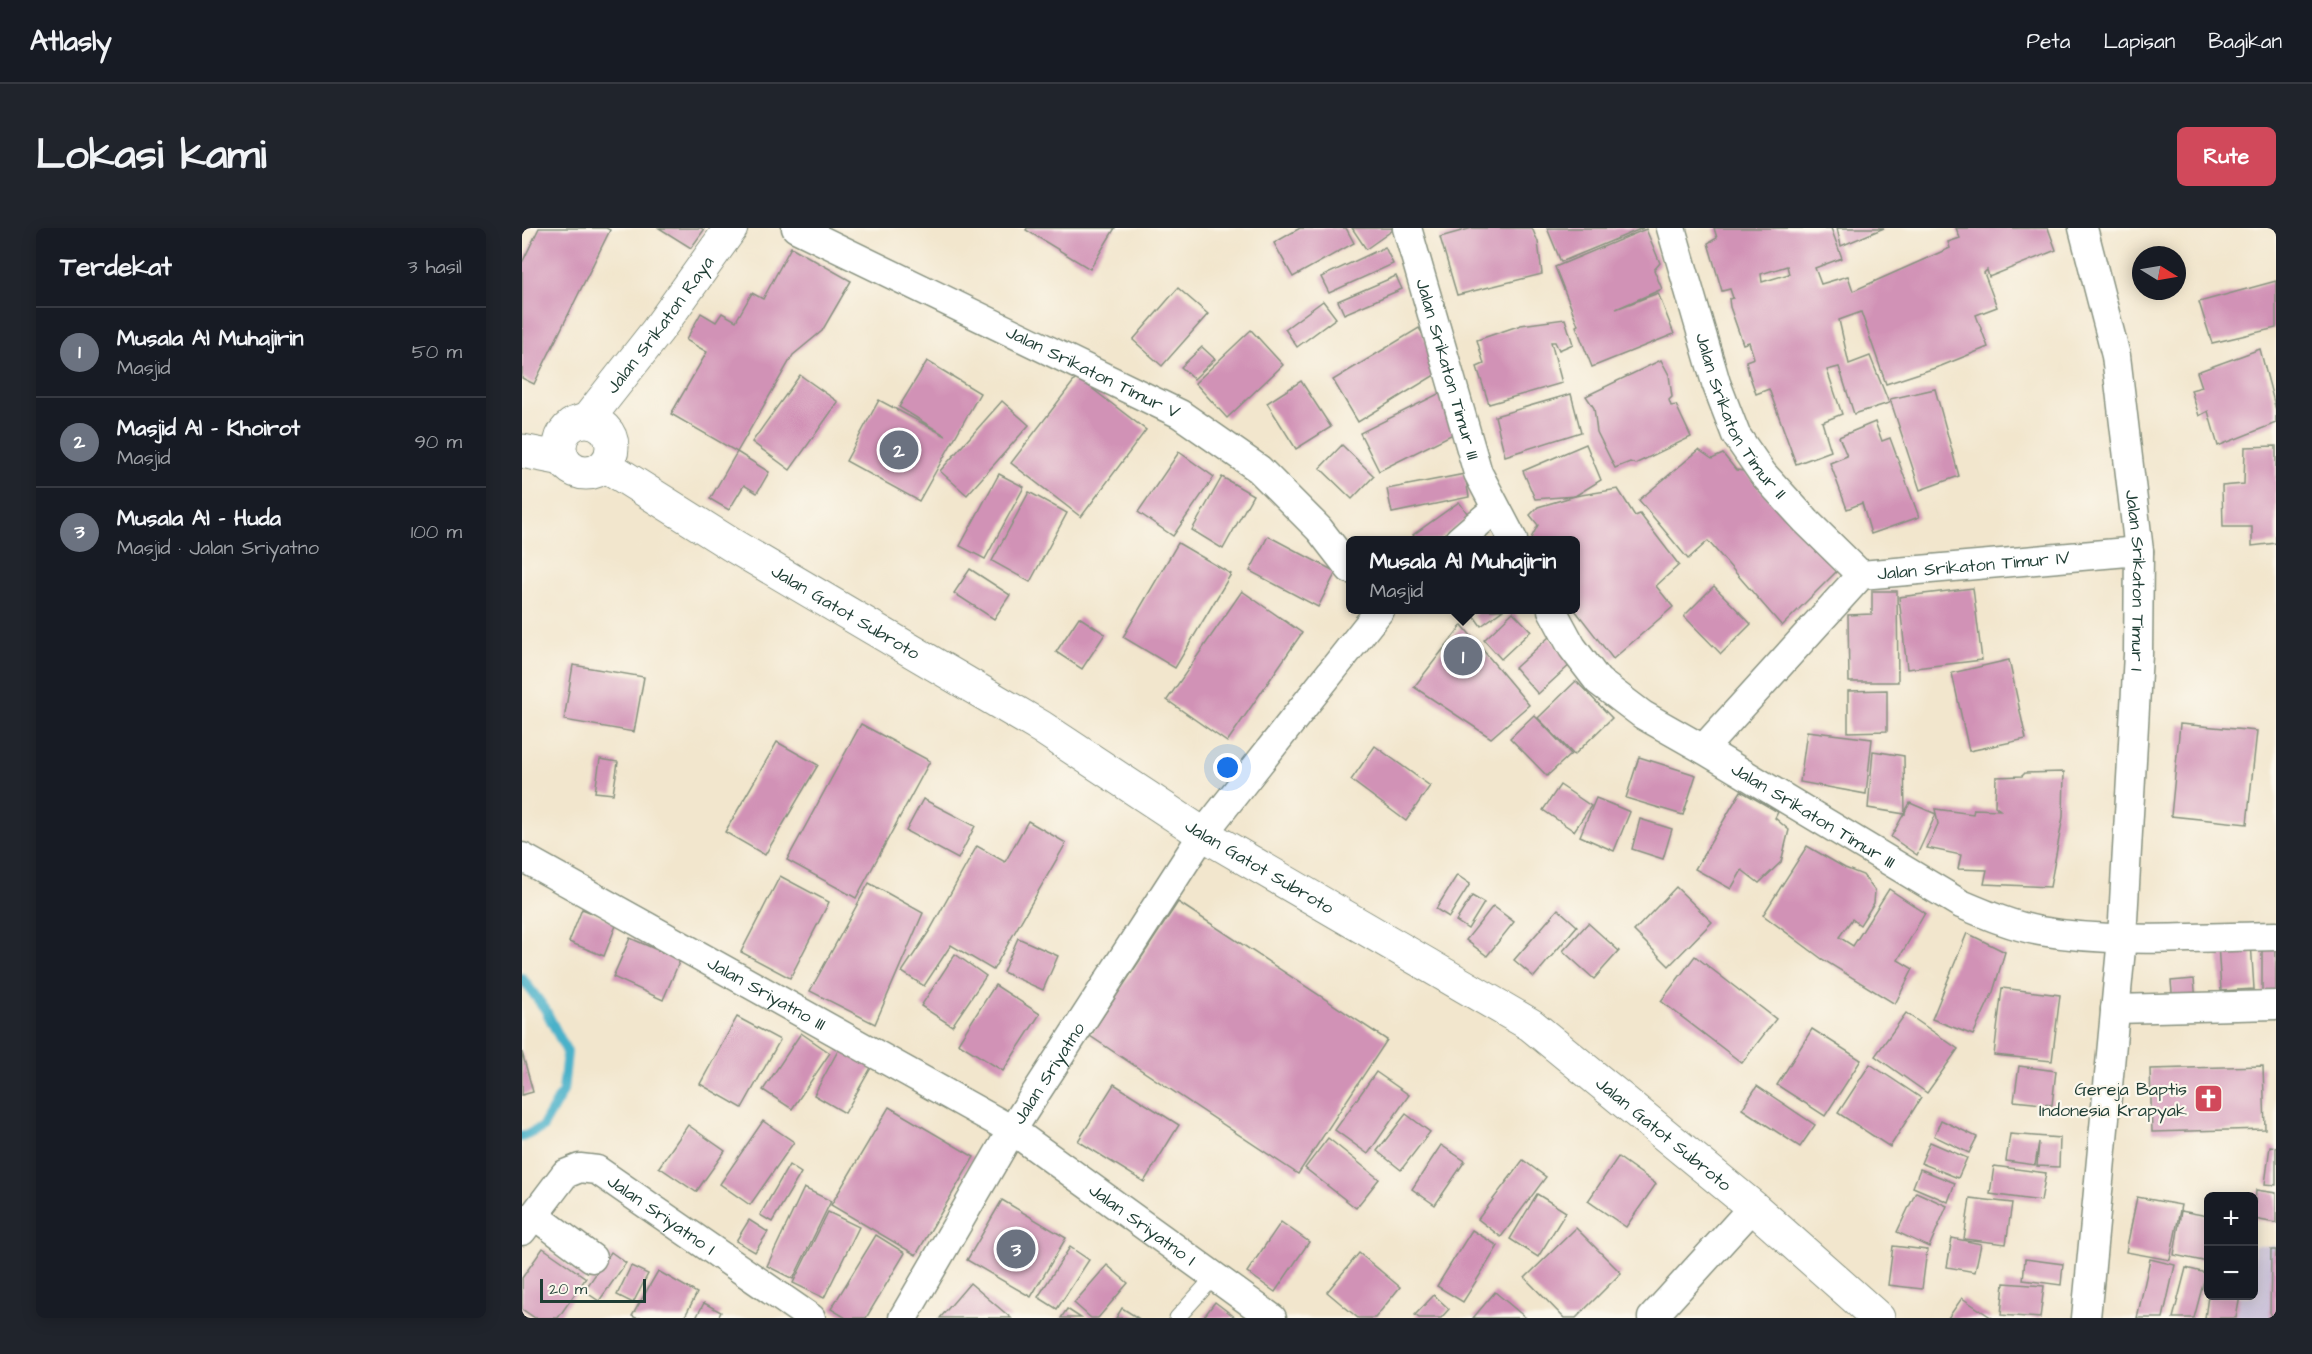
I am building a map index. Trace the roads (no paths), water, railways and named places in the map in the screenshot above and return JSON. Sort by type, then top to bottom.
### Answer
[{"type":"street","name":"Jalan Srikaton Raya","points":[[587,420],[657,331],[731,228]]},
{"type":"street","name":"Jalan Srikaton Timur V","points":[[796,228],[1180,414],[1259,469],[1319,529],[1346,564]]},
{"type":"street","name":"Jalan Srikaton Timur III","points":[[1407,228],[1478,473],[1511,536]]},
{"type":"street","name":"Jalan Srikaton Timur II","points":[[1671,228],[1716,383],[1736,435],[1763,474],[1806,521],[1861,575]]},
{"type":"street","name":"Jalan Srikaton Timur I","points":[[2083,228],[2116,356],[2139,551],[2138,654],[2122,938],[2086,1318]]},
{"type":"street","points":[[587,420],[599,424],[608,431],[612,442],[612,454],[605,465],[597,471],[578,472],[569,467],[563,459],[559,446],[563,433],[573,423],[587,420]]},
{"type":"street","points":[[522,451],[563,459]]},
{"type":"street","name":"Jalan Gatot Subroto","points":[[605,465],[732,545],[1041,727],[1203,834],[1531,1025],[1753,1207],[1878,1318]]},
{"type":"street","points":[[1464,536],[1495,509]]},
{"type":"street","name":"Jalan Srikaton Timur IV","points":[[1703,749],[1861,575],[2139,551]]},
{"type":"street","points":[[1203,834],[1376,614]]},
{"type":"street","name":"Jalan Srikaton Timur III","points":[[1555,614],[1572,647],[1599,681],[1643,715],[1961,904],[2003,922],[2038,930],[2081,936],[2122,938]]},
{"type":"street","name":"Jalan Sriyatno","points":[[903,1318],[1012,1130],[1203,834]]},
{"type":"street","name":"Jalan Sriyatno III","points":[[522,857],[1012,1130]]},
{"type":"street","points":[[2122,938],[2276,936]]},
{"type":"street","points":[[2115,1009],[2276,1005]]},
{"type":"street","name":"Jalan Sriyatno I","points":[[1012,1130],[1272,1318]]},
{"type":"street","name":"Jalan Sriyatno I","points":[[528,1223],[565,1174],[580,1168],[597,1170],[811,1318]]},
{"type":"street","points":[[1652,1318],[1753,1207]]},
{"type":"street","points":[[528,1223],[592,1258]]},
{"type":"lane","points":[[1177,1318],[1214,1277]]},
{"type":"waterway","points":[[522,978],[545,1009],[567,1052],[563,1091],[542,1128],[522,1137]]},
{"type":"place","name":"Masjid Al - Khoirot","points":[[899,450]]},
{"type":"place","name":"Musala Al Muhajirin","points":[[1463,656]]},
{"type":"place","name":"Gereja Baptis Indonesia Krapyak","points":[[2208,1099]]},
{"type":"place","name":"Musala Al - Huda","points":[[1016,1249]]}]
